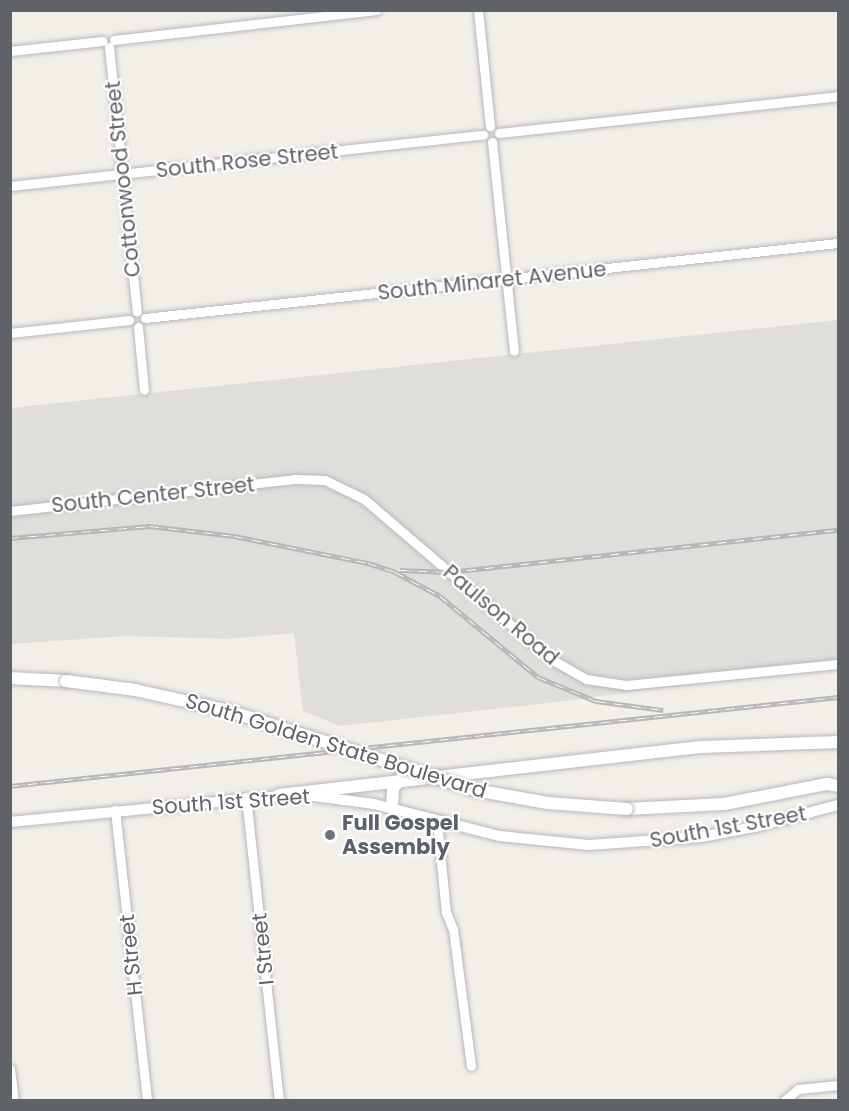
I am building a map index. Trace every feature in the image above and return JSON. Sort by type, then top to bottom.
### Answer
[{"type":"main road","name":"South Golden State Boulevard","points":[[10,678],[66,681],[145,692],[229,711],[475,790],[537,802],[627,809],[724,804],[833,785]]},
{"type":"main road","points":[[279,795],[402,778],[702,747],[838,742]]},
{"type":"main road","points":[[833,785],[838,775]]},
{"type":"main road","points":[[392,808],[393,788],[402,778]]},
{"type":"street","points":[[10,51],[108,42],[376,10]]},
{"type":"street","points":[[478,10],[490,126],[499,134]]},
{"type":"street","name":"Cottonwood Street","points":[[108,42],[137,312]]},
{"type":"street","points":[[492,142],[499,134],[838,96]]},
{"type":"street","points":[[490,126],[483,135],[492,142],[514,351]]},
{"type":"street","name":"South Rose Street","points":[[10,186],[483,135]]},
{"type":"street","name":"South Minaret Avenue","points":[[145,318],[838,243]]},
{"type":"street","points":[[10,333],[129,320],[137,312],[145,318],[138,327],[144,390]]},
{"type":"street","points":[[129,320],[138,327]]},
{"type":"street","name":"South Center Street","points":[[10,510],[296,479]]},
{"type":"street","name":"Paulson Road","points":[[296,479],[325,480],[355,493],[551,659],[586,679],[626,685],[838,664]]},
{"type":"street","name":"South 1st Street","points":[[10,822],[279,795],[342,799],[392,808],[531,841],[608,845],[732,831],[838,805]]},
{"type":"street","name":"I Street","points":[[246,797],[279,1101]]},
{"type":"street","name":"H Street","points":[[115,810],[147,1101]]},
{"type":"street","points":[[437,820],[446,912],[453,929],[471,1066]]},
{"type":"street","points":[[10,1069],[14,1101]]},
{"type":"street","points":[[786,1099],[798,1089],[838,1085]]},
{"type":"shaded area","points":[[838,320],[838,663],[566,701],[340,726],[303,711],[294,633],[228,639],[126,636],[11,644],[10,408]]},
{"type":"railway","points":[[10,538],[150,526],[234,536],[368,563],[395,572],[440,596],[538,677],[596,701],[663,710]]},
{"type":"railway","points":[[400,570],[449,572],[838,530]]},
{"type":"railway","points":[[10,786],[838,697]]},
{"type":"place","name":"Full Gospel Assembly","points":[[330,835]]}]
